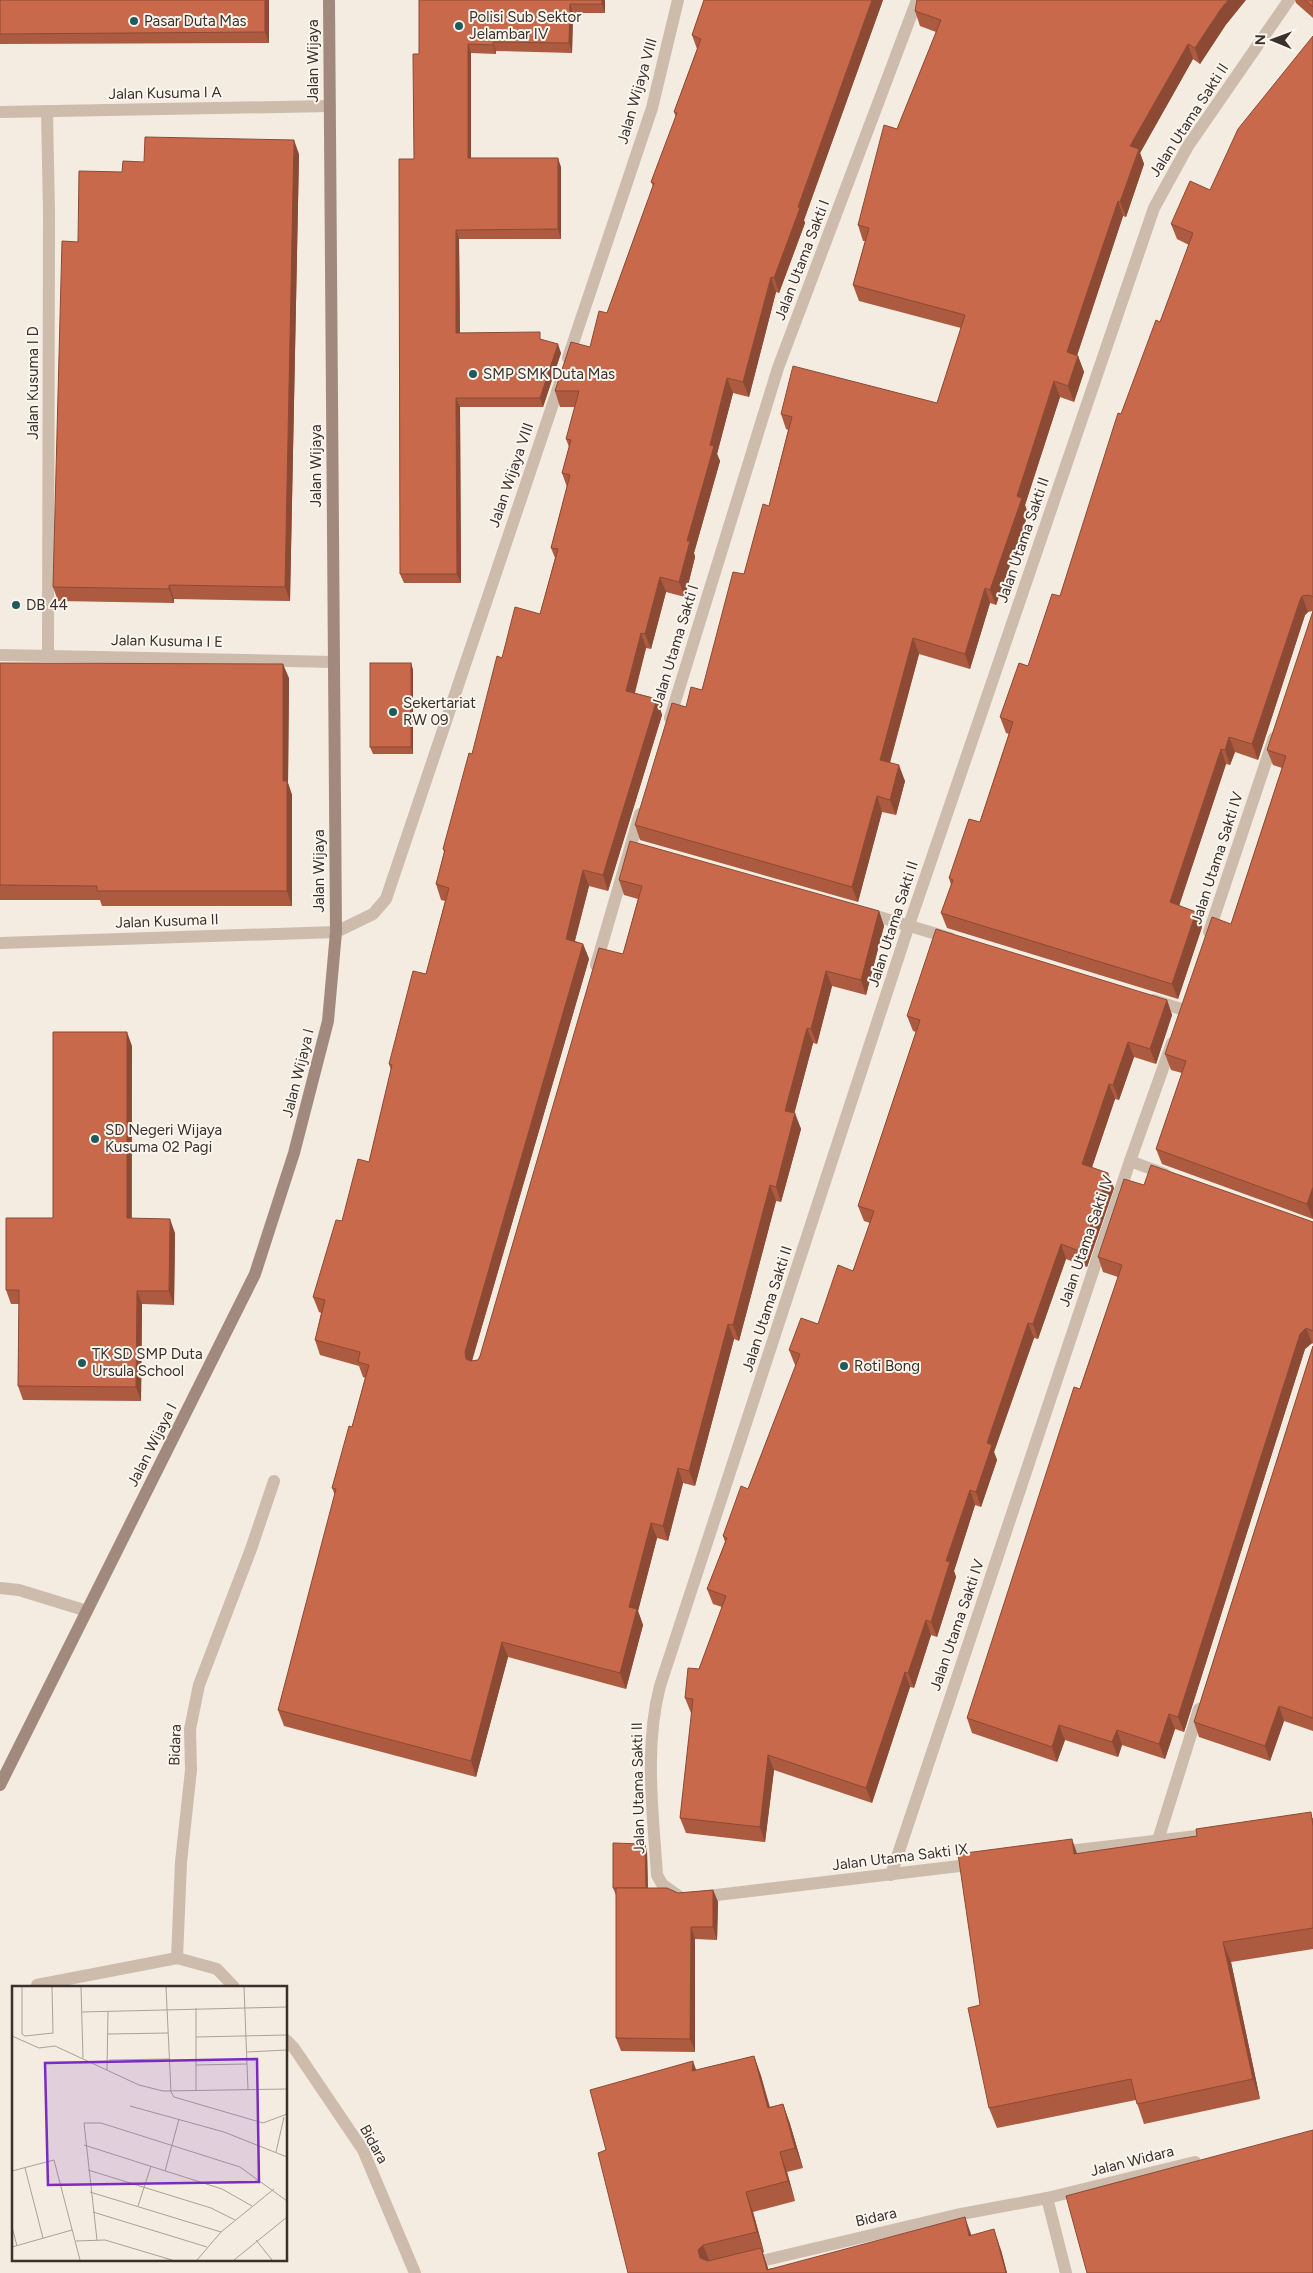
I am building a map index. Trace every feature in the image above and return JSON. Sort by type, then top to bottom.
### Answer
[{"type":"street","name":"Jalan Wijaya","points":[[329,0],[336,932]]},
{"type":"street","name":"Jalan Wijaya VIII","points":[[336,932],[372,914],[386,899],[652,108],[678,0]]},
{"type":"street","name":"Jalan Utama Sakti I","points":[[665,734],[778,368],[917,0]]},
{"type":"street","name":"Jalan Utama Sakti II","points":[[671,1892],[662,1884],[657,1875],[651,1741],[653,1714],[909,925],[1154,208],[1188,146],[1289,0]]},
{"type":"street","name":"Jalan Kusuma I A","points":[[0,112],[330,106]]},
{"type":"street","name":"Jalan Kusuma I D","points":[[47,111],[49,213],[48,655]]},
{"type":"street","name":"Jalan Kusuma I E","points":[[0,654],[334,662]]},
{"type":"street","name":"Jalan Utama Sakti IV","points":[[1205,945],[1276,730]]},
{"type":"street","points":[[591,979],[635,848],[645,800]]},
{"type":"street","points":[[854,909],[966,943]]},
{"type":"street","name":"Jalan Kusuma II","points":[[0,943],[336,932]]},
{"type":"street","name":"Jalan Wijaya I","points":[[0,1785],[255,1274],[294,1153],[328,1021],[336,932]]},
{"type":"street","name":"Jalan Utama Sakti IV","points":[[891,1875],[1130,1161],[1182,1014],[1136,995]]},
{"type":"street","points":[[1130,1161],[1175,1178]]},
{"type":"street","name":"Bidara","points":[[177,1958],[181,1862],[191,1770],[190,1729],[199,1685],[251,1550],[274,1481]]},
{"type":"street","points":[[0,1588],[19,1590],[87,1611]]},
{"type":"street","points":[[1158,1840],[1202,1699]]},
{"type":"street","points":[[1049,1854],[1226,1833]]},
{"type":"street","name":"Jalan Utama Sakti IX","points":[[671,1892],[682,1898],[693,1898],[990,1862]]},
{"type":"street","points":[[37,1984],[177,1958],[217,1969],[233,1986]]},
{"type":"street","name":"Bidara","points":[[288,2043],[363,2150],[415,2273]]},
{"type":"street","name":"Jalan Widara","points":[[1047,2198],[1208,2159]]},
{"type":"street","points":[[1047,2198],[1066,2273]]},
{"type":"street","name":"Bidara","points":[[732,2268],[956,2215],[1047,2198]]},
{"type":"building","name":"Pasar Duta Mas","points":[[0,0],[265,0],[265,32],[0,34]]},
{"type":"building","name":"SMP SMK Duta Mas","points":[[419,0],[602,0],[602,4],[570,4],[569,43],[493,42],[493,45],[468,44],[468,158],[558,158],[558,229],[456,230],[456,333],[540,332],[540,339],[558,344],[540,398],[456,398],[457,574],[400,574],[399,159],[414,159],[413,54],[419,54]]},
{"type":"building","points":[[704,0],[872,0],[798,207],[800,208],[774,278],[771,277],[743,382],[727,378],[710,445],[714,446],[687,541],[690,541],[679,582],[660,577],[645,634],[641,633],[626,691],[657,699],[603,875],[583,870],[566,939],[583,944],[465,1352],[466,1359],[471,1361],[478,1360],[480,1356],[599,948],[623,954],[642,886],[619,880],[630,841],[879,911],[861,980],[826,971],[811,1029],[807,1028],[785,1111],[795,1113],[776,1187],[770,1185],[733,1325],[728,1324],[689,1471],[678,1468],[663,1526],[651,1523],[629,1607],[637,1609],[620,1673],[502,1642],[471,1761],[278,1710],[336,1489],[332,1488],[349,1426],[352,1427],[369,1365],[358,1362],[360,1352],[315,1340],[325,1300],[313,1297],[336,1220],[342,1221],[358,1159],[369,1162],[392,1065],[389,1064],[413,971],[426,974],[449,888],[436,884],[445,850],[443,849],[469,753],[472,754],[497,656],[502,658],[515,607],[540,614],[558,549],[551,548],[570,475],[562,473],[571,440],[566,439],[579,391],[555,391],[571,342],[590,347],[599,311],[607,313],[654,183],[651,182],[677,113],[674,112],[701,39],[692,35]]},
{"type":"building","points":[[917,0],[1228,0],[1195,48],[1188,44],[1130,146],[1139,149],[1120,202],[1118,201],[1067,352],[1078,356],[1068,386],[1054,381],[1017,496],[1022,498],[990,590],[985,588],[965,654],[913,638],[880,760],[899,765],[890,800],[877,796],[852,887],[635,825],[672,703],[686,707],[691,687],[702,690],[733,572],[744,574],[763,504],[769,506],[792,417],[781,414],[793,366],[937,403],[965,315],[853,285],[869,228],[858,225],[884,125],[897,129],[941,20],[915,11]]},
{"type":"building","points":[[1305,0],[1313,0],[1313,7]]},
{"type":"building","points":[[1313,36],[1313,597],[1309,595],[1302,596],[1300,600],[1252,744],[1229,737],[1225,750],[1221,749],[1170,902],[1196,912],[1172,984],[941,913],[953,880],[949,878],[969,819],[980,822],[1013,722],[1000,717],[1019,663],[1028,666],[1052,594],[1060,596],[1118,413],[1121,414],[1156,320],[1160,322],[1193,233],[1171,224],[1190,181],[1210,190],[1238,129]]},
{"type":"building","points":[[145,137],[294,140],[285,587],[169,585],[169,589],[53,587],[62,241],[78,242],[79,171],[122,172],[123,161],[144,162]]},
{"type":"building","points":[[1313,611],[1313,1187],[1307,1204],[1156,1149],[1186,1061],[1165,1054],[1212,917],[1231,924],[1286,756],[1267,750]]},
{"type":"building","points":[[0,663],[283,664],[283,781],[287,781],[287,891],[97,891],[97,886],[0,885]]},
{"type":"building","name":"Sekertariat RW 09","points":[[370,663],[411,663],[411,747],[370,747]]},
{"type":"building","points":[[936,929],[1167,1000],[1150,1049],[1128,1042],[1113,1085],[1109,1084],[1082,1164],[1108,1173],[1082,1252],[1061,1244],[1033,1324],[1028,1323],[987,1443],[992,1445],[976,1492],[970,1490],[946,1561],[950,1562],[931,1622],[926,1620],[908,1673],[905,1672],[866,1788],[768,1755],[760,1827],[680,1818],[693,1699],[685,1698],[688,1668],[699,1669],[726,1596],[707,1589],[727,1538],[723,1536],[741,1486],[748,1489],[800,1354],[789,1350],[801,1318],[818,1324],[838,1265],[853,1271],[874,1211],[858,1206],[920,1020],[907,1016]]},
{"type":"building","name":"SD Negeri Wijaya Kusuma 02 Pagi","points":[[53,1032],[127,1032],[127,1218],[170,1219],[169,1291],[137,1291],[136,1387],[18,1386],[19,1290],[6,1290],[6,1218],[53,1218]]},
{"type":"building","points":[[1151,1165],[1313,1222],[1313,1331],[1306,1328],[1300,1334],[1178,1717],[1169,1714],[1159,1744],[1117,1730],[1112,1742],[1059,1725],[1052,1747],[967,1718],[1074,1387],[1080,1389],[1122,1265],[1098,1257],[1124,1179],[1144,1185]]},
{"type":"building","points":[[1313,1346],[1313,1718],[1279,1706],[1265,1746],[1194,1722]]},
{"type":"building","points":[[1311,1812],[1313,1826],[1313,1928],[1223,1942],[1253,2079],[1137,2104],[1131,2079],[989,2108],[968,2008],[980,2005],[958,1854],[1072,1839],[1074,1854],[1197,1836],[1196,1829]]},
{"type":"building","points":[[613,1843],[645,1844],[646,1888],[613,1888]]},
{"type":"building","points":[[616,1888],[667,1888],[678,1893],[713,1890],[713,1927],[691,1927],[690,2039],[616,2038]]},
{"type":"building","points":[[754,2056],[768,2108],[783,2104],[795,2148],[780,2152],[788,2181],[746,2192],[757,2232],[703,2245],[698,2250],[700,2258],[708,2261],[761,2248],[767,2270],[965,2217],[969,2236],[994,2229],[1006,2273],[628,2273],[598,2153],[606,2150],[590,2090],[693,2061],[692,2071]]},
{"type":"building","points":[[1313,2130],[1313,2273],[1087,2273],[1066,2196]]},
{"type":"place","name":"Pasar Duta Mas","points":[[134,21]]},
{"type":"place","name":"Polisi Sub Sektor Jelambar IV","points":[[459,26]]},
{"type":"place","name":"SMP SMK Duta Mas","points":[[473,374]]},
{"type":"place","name":"DB 44","points":[[16,605]]},
{"type":"place","name":"Sekertariat RW 09","points":[[393,712]]},
{"type":"place","name":"SD Negeri Wijaya Kusuma 02 Pagi","points":[[95,1139]]},
{"type":"place","name":"TK SD SMP Duta Ursula School","points":[[82,1363]]},
{"type":"place","name":"Roti Bong","points":[[844,1366]]}]
